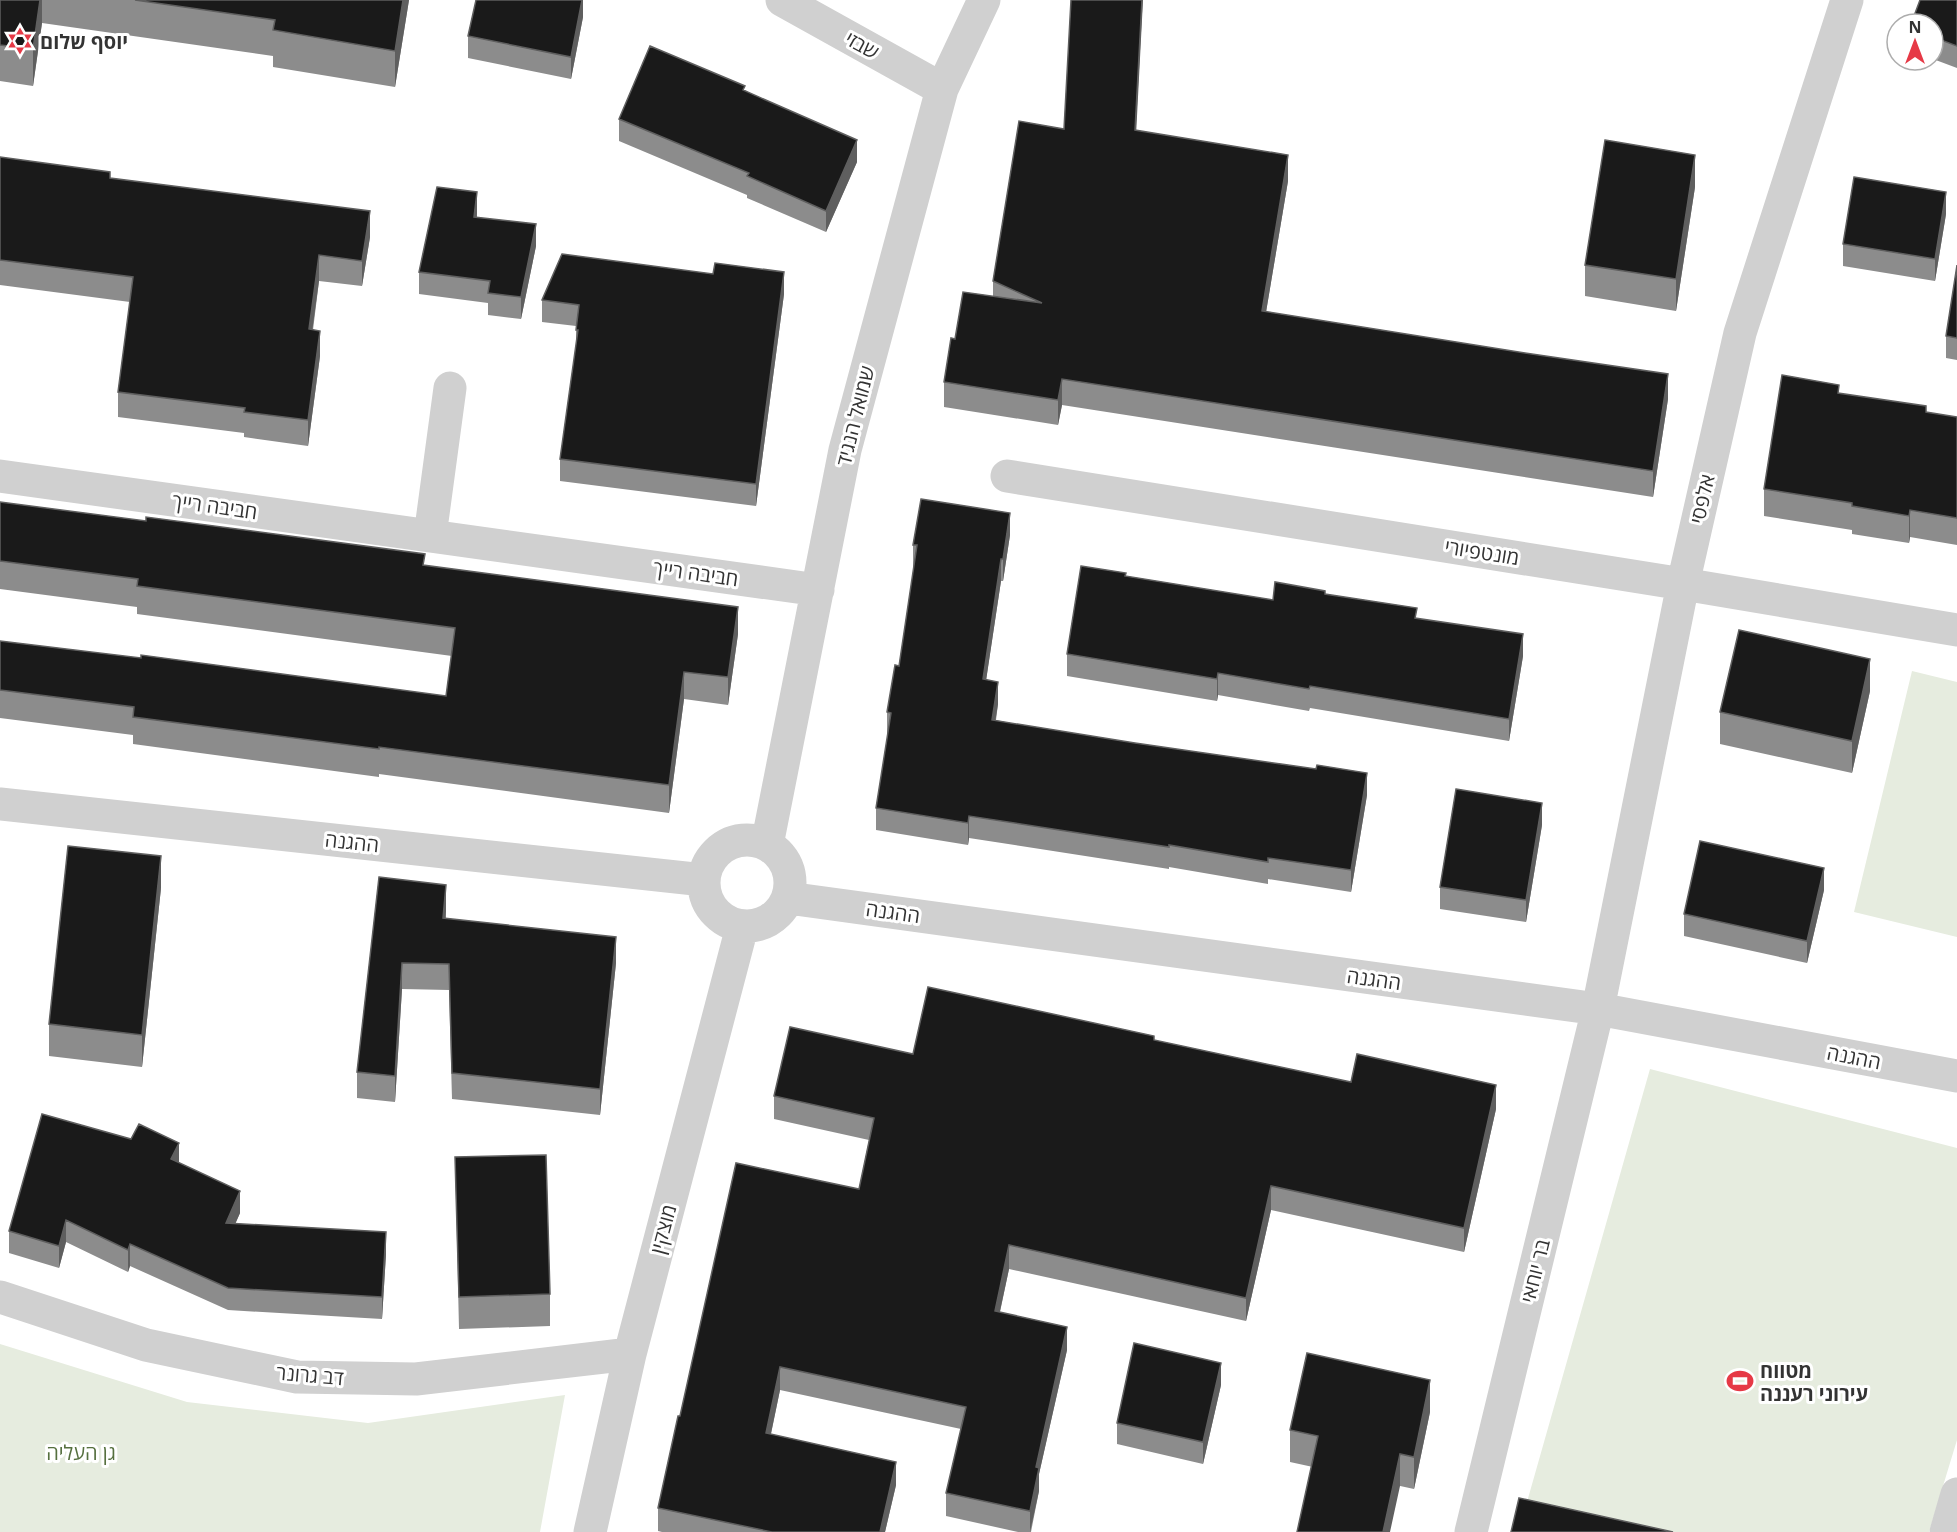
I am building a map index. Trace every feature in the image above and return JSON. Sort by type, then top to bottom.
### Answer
[{"type":"street","name":"שבזי","points":[[782,0],[942,89]]},
{"type":"street","name":"שמואל הנגיד","points":[[767,844],[845,450],[942,89],[984,0]]},
{"type":"street","name":"אלפסי","points":[[1598,1009],[1683,584],[1740,333],[1847,0]]},
{"type":"street","points":[[430,536],[450,388]]},
{"type":"street","name":"חביבה רייך","points":[[0,476],[818,590]]},
{"type":"street","name":"מונטפיורי","points":[[1007,476],[1957,630]]},
{"type":"street","name":"ההגנה","points":[[0,804],[704,880]]},
{"type":"street","points":[[754,840],[767,844],[785,862],[790,874],[791,886],[788,898],[781,912],[770,921],[756,926],[742,927],[729,923],[709,906],[704,893],[707,866],[715,854],[726,845],[754,840]]},
{"type":"street","name":"ההגנה","points":[[788,898],[1598,1009],[1957,1076]]},
{"type":"street","name":"מוצקין","points":[[590,1532],[630,1354],[742,927]]},
{"type":"street","name":"בר יוחאי","points":[[1471,1532],[1598,1009]]},
{"type":"street","name":"דב גרונר","points":[[0,1296],[146,1345],[297,1377],[416,1379],[630,1354]]},
{"type":"street","points":[[1946,1532],[1957,1494]]},
{"type":"green space","points":[[1912,671],[1957,682],[1957,937],[1854,912]]},
{"type":"green space","name":"מטווח עירוני רעננה","points":[[1650,1069],[1957,1148],[1957,1440],[1929,1532],[1530,1532],[1519,1530]]},
{"type":"green space","name":"גן העליה","points":[[0,1344],[187,1402],[368,1423],[565,1395],[540,1532],[0,1532]]},
{"type":"building","points":[[0,0],[40,0],[33,49],[0,45]]},
{"type":"building","points":[[135,0],[403,0],[395,51],[273,30],[275,20]]},
{"type":"building","points":[[476,0],[582,0],[571,57],[468,36]]},
{"type":"building","points":[[1071,0],[1142,0],[1135,130],[1288,155],[1262,311],[1668,374],[1653,471],[1062,379],[1058,400],[944,382],[951,338],[955,339],[963,292],[1042,303],[993,281],[1019,121],[1064,129]]},
{"type":"building","points":[[1920,0],[1957,0],[1957,46],[1945,42],[1945,12],[1916,12]]},
{"type":"building","points":[[650,46],[745,86],[743,90],[857,140],[826,211],[747,176],[749,173],[619,119]]},
{"type":"building","points":[[1605,140],[1695,155],[1676,279],[1585,265]]},
{"type":"building","points":[[0,157],[110,172],[110,178],[370,211],[362,261],[319,255],[309,329],[320,331],[308,420],[244,412],[245,408],[118,392],[133,277],[0,260]]},
{"type":"building","points":[[1854,177],[1946,192],[1935,259],[1843,244]]},
{"type":"building","points":[[437,187],[477,192],[474,217],[536,224],[521,297],[488,293],[490,281],[419,272]]},
{"type":"building","points":[[562,254],[713,274],[715,263],[784,272],[756,484],[560,459],[578,330],[576,330],[579,305],[542,300]]},
{"type":"building","points":[[1957,265],[1957,338],[1946,336]]},
{"type":"building","points":[[1782,375],[1839,385],[1838,393],[1926,406],[1926,412],[1957,417],[1957,518],[1910,510],[1909,516],[1852,506],[1852,503],[1764,489]]},
{"type":"building","points":[[921,499],[1010,513],[983,679],[998,682],[992,720],[1316,769],[1317,765],[1367,773],[1351,870],[1268,858],[1268,862],[969,816],[968,823],[876,808],[891,713],[887,712],[895,665],[899,666],[917,545],[913,545]]},
{"type":"building","points":[[0,502],[146,521],[146,517],[425,554],[423,565],[738,607],[728,677],[684,672],[669,785],[133,717],[134,707],[0,690],[0,641],[141,658],[141,655],[446,696],[455,628],[137,586],[138,579],[0,561]]},
{"type":"building","points":[[1081,566],[1126,573],[1125,576],[1273,600],[1275,582],[1325,591],[1325,594],[1417,608],[1415,618],[1523,634],[1509,719],[1310,686],[1309,689],[1218,673],[1217,679],[1067,654]]},
{"type":"building","points":[[1739,630],[1870,659],[1852,741],[1720,712]]},
{"type":"building","points":[[1456,789],[1542,803],[1526,900],[1440,887]]},
{"type":"building","points":[[1700,841],[1824,868],[1807,941],[1684,914]]},
{"type":"building","points":[[68,846],[161,856],[142,1035],[49,1024]]},
{"type":"building","points":[[379,877],[446,885],[443,918],[616,937],[600,1089],[452,1073],[449,964],[402,963],[395,1076],[357,1072]]},
{"type":"building","points":[[928,987],[1154,1036],[1154,1040],[1351,1082],[1357,1054],[1496,1085],[1464,1228],[1271,1186],[1246,1298],[1009,1245],[995,1311],[1067,1327],[1036,1467],[1039,1468],[1030,1511],[946,1493],[966,1407],[780,1367],[766,1433],[896,1462],[880,1532],[772,1532],[658,1508],[736,1163],[859,1189],[874,1118],[774,1096],[790,1027],[913,1054]]},
{"type":"building","points":[[42,1114],[131,1139],[139,1124],[179,1143],[171,1159],[240,1191],[226,1223],[386,1232],[382,1297],[228,1288],[130,1244],[128,1250],[66,1220],[59,1246],[9,1231]]},
{"type":"building","points":[[546,1155],[550,1294],[459,1297],[455,1157]]},
{"type":"building","points":[[1134,1343],[1221,1363],[1203,1442],[1117,1423]]},
{"type":"building","points":[[1307,1353],[1430,1380],[1414,1457],[1400,1454],[1383,1532],[1297,1532],[1318,1436],[1290,1430]]},
{"type":"building","points":[[1519,1498],[1673,1532],[1511,1532]]},
{"type":"place","name":"יוסף שלום","points":[[20,41]]},
{"type":"place","name":"מטווח עירוני רעננה","points":[[1740,1381]]}]
